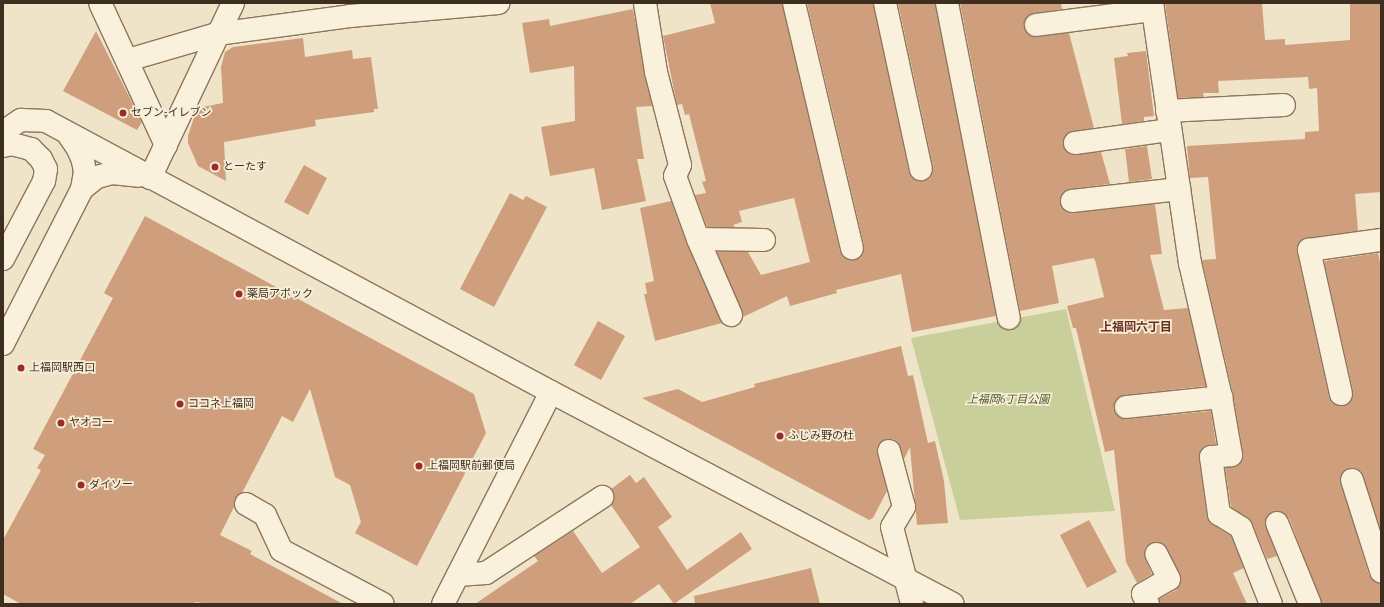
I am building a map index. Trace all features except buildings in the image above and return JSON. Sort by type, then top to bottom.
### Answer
[{"type":"street","points":[[100,3],[128,60],[166,145]]},
{"type":"street","points":[[150,178],[233,3]]},
{"type":"street","points":[[128,60],[218,34],[350,16],[498,3]]},
{"type":"street","points":[[645,3],[656,72],[680,165],[675,176],[698,239],[731,315]]},
{"type":"street","points":[[794,3],[852,248]]},
{"type":"street","points":[[885,3],[921,169]]},
{"type":"street","points":[[947,3],[1010,318]]},
{"type":"street","points":[[1036,25],[1153,6],[1190,263],[1221,397],[1231,455],[1211,457],[1219,514],[1241,528],[1271,604]]},
{"type":"street","points":[[1074,143],[1169,120],[1284,105]]},
{"type":"street","points":[[3,132],[21,120],[46,121],[551,392],[953,604]]},
{"type":"street","points":[[3,344],[82,189],[85,172],[83,161],[78,149],[67,133]]},
{"type":"street","points":[[3,146],[12,144],[31,149],[41,159],[46,169],[44,181],[3,259]]},
{"type":"street","points":[[82,189],[97,177],[112,173],[150,178]]},
{"type":"street","points":[[1072,202],[1179,189]]},
{"type":"street","points":[[698,239],[764,240]]},
{"type":"street","points":[[1340,394],[1309,250],[1381,240]]},
{"type":"street","points":[[443,604],[551,392]]},
{"type":"street","points":[[1126,407],[1221,397]]},
{"type":"street","points":[[889,451],[904,507],[892,527],[904,578],[912,604]]},
{"type":"street","points":[[1352,480],[1381,571]]},
{"type":"street","points":[[458,575],[486,573],[602,497]]},
{"type":"street","points":[[246,504],[265,515],[280,550],[383,604]]},
{"type":"street","points":[[1277,523],[1310,604]]},
{"type":"street","points":[[1148,604],[1143,594],[1169,579],[1156,554]]},
{"type":"green space","name":"上福岡6丁目公園","points":[[1066,309],[1115,511],[960,520],[911,338]]},
{"type":"place","name":"セブン-イレブン","points":[[123,113]]},
{"type":"place","name":"とーたす","points":[[215,167]]},
{"type":"place","name":"薬局アポック","points":[[239,294]]},
{"type":"place","name":"上福岡駅西口","points":[[21,368]]},
{"type":"place","name":"ココネ上福岡","points":[[180,404]]},
{"type":"place","name":"ヤオコー","points":[[61,423]]},
{"type":"place","name":"ふじみ野の杜","points":[[780,436]]},
{"type":"place","name":"上福岡駅前郵便局","points":[[419,466]]},
{"type":"place","name":"ダイソー","points":[[81,485]]},
{"type":"district","name":"上福岡六丁目","points":[[1136,328]]}]
